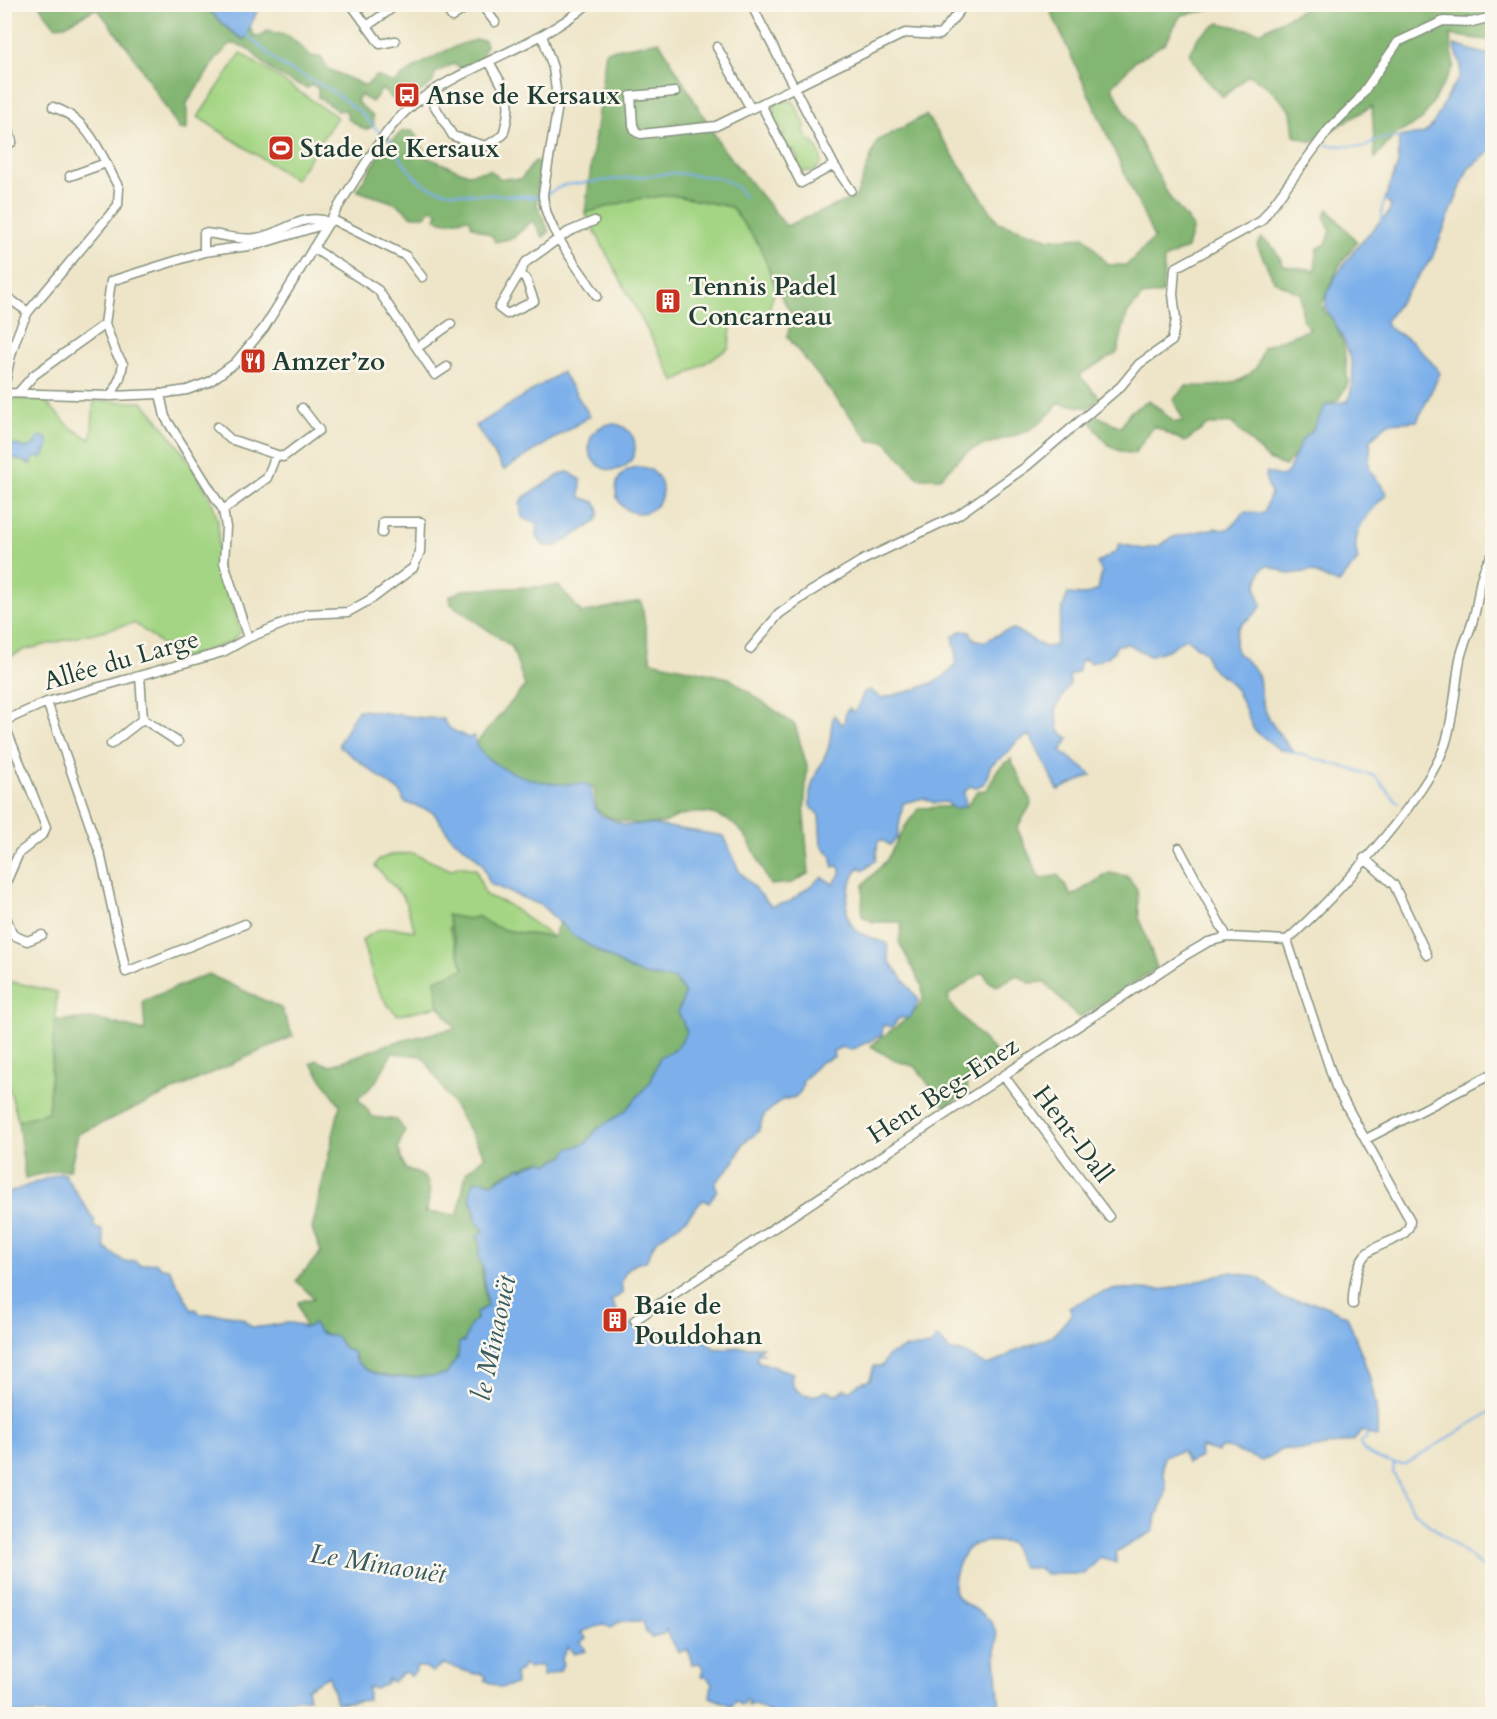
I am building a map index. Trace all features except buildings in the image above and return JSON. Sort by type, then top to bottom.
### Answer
[{"type":"street","points":[[351,4],[380,44],[395,41]]},
{"type":"street","points":[[367,26],[398,4]]},
{"type":"street","points":[[443,4],[452,17],[471,4]]},
{"type":"street","points":[[480,4],[495,22]]},
{"type":"street","points":[[53,107],[68,111],[89,131],[119,189],[118,205],[28,312],[22,323],[7,373],[4,393],[111,396],[160,394],[188,390],[209,382],[236,363],[264,328],[383,138],[404,114],[451,80],[490,63],[542,35],[588,4]]},
{"type":"street","points":[[751,4],[792,88],[850,190]]},
{"type":"street","points":[[675,92],[631,96],[633,125],[636,132],[641,134],[716,126],[905,33],[940,35],[965,4]]},
{"type":"street","points":[[750,649],[779,614],[810,592],[864,560],[958,515],[1027,466],[1121,386],[1139,364],[1172,341],[1176,319],[1173,294],[1175,268],[1261,221],[1329,129],[1358,100],[1398,42],[1443,21],[1472,22],[1492,18]]},
{"type":"street","points":[[542,35],[558,95],[543,202],[560,239],[597,296]]},
{"type":"street","points":[[717,47],[751,109]]},
{"type":"street","points":[[428,95],[453,135],[486,146],[503,135],[511,109],[510,101],[490,63]]},
{"type":"street","points":[[761,104],[801,183],[834,165]]},
{"type":"street","points":[[4,113],[13,137],[12,142],[4,146]]},
{"type":"street","points":[[70,176],[106,163]]},
{"type":"street","points":[[204,252],[204,233],[254,238],[310,219],[321,219],[406,256],[422,277]]},
{"type":"street","points":[[519,274],[526,279],[534,301],[507,315],[499,308],[526,262],[568,232],[594,220]]},
{"type":"street","points":[[111,396],[120,378],[123,364],[116,353],[105,324],[111,282],[204,252],[256,245],[330,221]]},
{"type":"street","points":[[313,248],[378,290],[435,375],[447,367]]},
{"type":"street","points":[[4,295],[28,312]]},
{"type":"street","points":[[18,393],[34,375],[105,324]]},
{"type":"street","points":[[417,348],[452,324]]},
{"type":"street","points":[[160,394],[165,417],[224,510],[226,527],[224,563],[248,638]]},
{"type":"street","points":[[217,427],[230,439],[283,457],[320,430],[302,408]]},
{"type":"street","points":[[224,510],[267,478],[276,456]]},
{"type":"street","name":"Allée du Large","points":[[4,723],[47,702],[223,652],[248,638],[307,614],[348,612],[413,568],[420,552],[421,522],[383,522],[382,533]]},
{"type":"street","points":[[1353,1304],[1358,1268],[1370,1250],[1406,1233],[1411,1223],[1408,1212],[1336,1088],[1287,940],[1364,858],[1412,800],[1444,747],[1453,714],[1460,660],[1474,617],[1483,567],[1492,556]]},
{"type":"street","points":[[140,676],[143,719]]},
{"type":"street","points":[[47,702],[101,857],[126,972],[245,924]]},
{"type":"street","points":[[143,719],[178,742]]},
{"type":"street","points":[[111,744],[143,719]]},
{"type":"street","points":[[4,723],[46,827],[43,834],[19,853],[4,887]]},
{"type":"street","points":[[1179,848],[1227,937]]},
{"type":"street","points":[[1364,858],[1394,885],[1427,955]]},
{"type":"street","points":[[4,912],[13,935],[27,941],[42,935]]},
{"type":"street","name":"Hent Beg-Enez","points":[[635,1320],[1208,942],[1227,937],[1287,940]]},
{"type":"street","points":[[1365,1139],[1492,1074]]},
{"type":"street","name":"Hent-Dall","points":[[1004,1076],[1109,1217]]},
{"type":"green space","points":[[1439,4],[1479,11],[1492,7],[1492,41],[1450,35],[1454,66],[1422,120],[1395,135],[1375,158],[1372,106],[1312,142],[1294,136],[1291,111],[1267,86],[1249,75],[1223,97],[1203,76],[1189,53],[1199,36],[1219,23],[1260,32],[1310,5]]},
{"type":"green space","points":[[39,5],[207,5],[223,24],[244,39],[250,27],[254,36],[260,37],[267,31],[289,36],[311,56],[322,58],[328,69],[366,86],[376,76],[394,83],[411,70],[464,43],[484,40],[486,45],[480,61],[463,69],[453,64],[435,73],[433,82],[405,103],[398,104],[382,89],[372,102],[360,95],[357,102],[373,116],[374,126],[365,130],[348,119],[346,110],[338,111],[318,97],[318,88],[312,85],[307,88],[289,81],[267,67],[249,50],[230,44],[217,58],[187,103],[187,130],[179,129],[131,52],[97,8],[65,25],[55,26]]},
{"type":"green space","points":[[1048,5],[1220,5],[1205,11],[1181,15],[1165,43],[1134,62],[1112,87],[1170,198],[1193,227],[1187,248],[1164,259],[1163,293],[1142,296],[1127,314],[1117,353],[1079,375],[1100,398],[1088,408],[1059,403],[1038,424],[1028,430],[967,452],[940,478],[919,478],[885,441],[870,441],[787,336],[793,316],[776,288],[760,246],[731,207],[671,195],[636,199],[585,213],[606,51],[659,41],[723,149],[786,226],[856,197],[877,141],[926,115],[998,222],[1050,239],[1085,237],[1108,265],[1127,265],[1154,238]]},
{"type":"green space","name":"Stade de Kersaux","points":[[241,53],[337,117],[295,180],[198,117]]},
{"type":"green space","points":[[787,100],[794,102],[806,127],[803,129],[809,142],[813,141],[821,156],[821,164],[814,171],[801,171],[795,161],[798,159],[793,149],[789,151],[782,135],[785,133],[772,116],[775,104]]},
{"type":"green space","points":[[403,131],[412,131],[422,144],[426,157],[468,174],[490,170],[499,178],[521,179],[535,161],[540,162],[537,204],[549,232],[543,237],[533,220],[513,238],[495,242],[492,236],[472,226],[469,218],[446,222],[436,219],[438,212],[431,209],[425,216],[410,216],[392,202],[357,190],[386,145]]},
{"type":"green space","points":[[671,195],[731,207],[760,246],[776,288],[766,317],[736,322],[731,327],[729,348],[675,382],[585,213],[636,199]]},
{"type":"green space","points":[[1328,209],[1357,242],[1339,266],[1322,304],[1324,311],[1334,320],[1344,346],[1348,384],[1338,400],[1326,405],[1312,431],[1301,441],[1298,452],[1285,466],[1269,460],[1232,423],[1208,425],[1185,442],[1154,426],[1134,454],[1118,450],[1107,443],[1090,420],[1095,415],[1121,427],[1130,412],[1149,400],[1174,422],[1184,421],[1173,400],[1186,386],[1222,385],[1240,380],[1255,369],[1263,347],[1310,329],[1302,319],[1301,294],[1274,281],[1257,245],[1262,238],[1275,249],[1284,266],[1315,270],[1317,249],[1326,244],[1331,231],[1324,216]]},
{"type":"green space","points":[[6,399],[43,399],[70,427],[91,440],[94,401],[143,402],[198,475],[214,507],[218,522],[220,567],[240,633],[231,642],[181,659],[134,623],[24,650],[5,659]]},
{"type":"green space","points":[[559,586],[582,613],[641,601],[651,661],[729,678],[795,725],[807,766],[804,817],[809,873],[792,883],[770,885],[746,837],[728,820],[713,814],[697,813],[655,824],[620,820],[597,810],[594,787],[523,789],[471,749],[525,686],[512,647],[451,604],[450,596],[463,590]]},
{"type":"green space","points":[[1011,759],[1032,803],[1017,828],[1040,879],[1058,875],[1072,896],[1109,873],[1127,876],[1137,889],[1139,917],[1157,968],[1079,1018],[1044,982],[1029,983],[1017,975],[997,986],[989,982],[983,972],[948,996],[950,1004],[999,1056],[996,1063],[965,1081],[968,1091],[945,1107],[916,1067],[894,1060],[871,1046],[906,1020],[923,1000],[922,986],[899,942],[902,922],[873,922],[862,916],[863,885],[886,861],[906,825],[919,808],[967,806],[977,791],[987,790],[997,770]]},
{"type":"green space","points":[[412,853],[451,870],[458,866],[476,869],[485,895],[507,904],[553,937],[504,930],[478,916],[449,928],[464,970],[435,980],[439,1006],[398,1015],[390,1008],[379,991],[362,940],[376,931],[387,928],[415,931],[404,898],[375,866],[378,860],[390,855]]},
{"type":"green space","points":[[447,915],[469,919],[478,916],[504,930],[553,937],[559,923],[613,960],[643,972],[675,979],[685,994],[678,1011],[687,1032],[676,1049],[660,1057],[651,1081],[624,1113],[597,1129],[586,1143],[568,1150],[565,1156],[548,1164],[539,1161],[505,1174],[493,1183],[485,1181],[470,1200],[475,1217],[484,1231],[476,1238],[480,1240],[487,1306],[478,1314],[464,1341],[459,1345],[458,1356],[446,1375],[390,1377],[368,1371],[358,1365],[354,1353],[344,1348],[336,1337],[305,1328],[298,1302],[314,1298],[296,1281],[321,1252],[312,1229],[340,1105],[311,1063],[317,1060],[330,1066],[388,1044],[455,1028],[439,1006],[435,980],[464,969]],"holes":[[[392,1053],[423,1056],[485,1156],[466,1173],[458,1215],[426,1212],[430,1189],[428,1184],[421,1175],[405,1169],[398,1147],[405,1131],[397,1120],[373,1117],[358,1099],[375,1083]]]},
{"type":"green space","points":[[208,974],[281,1008],[293,1036],[78,1134],[70,1170],[58,1170],[25,1178],[18,1121],[48,1112],[55,1020],[95,1019],[145,1031],[143,1001]]},
{"type":"green space","points":[[4,980],[57,992],[48,1112],[18,1121],[5,1071]]},
{"type":"water","points":[[207,5],[260,5],[244,40],[223,24]]},
{"type":"water","points":[[1454,45],[1484,54],[1492,53],[1492,150],[1468,169],[1432,258],[1385,322],[1391,330],[1407,338],[1427,356],[1440,373],[1417,421],[1388,423],[1370,440],[1370,469],[1387,494],[1373,508],[1358,532],[1356,550],[1358,560],[1338,584],[1311,571],[1289,574],[1268,565],[1261,570],[1256,589],[1262,605],[1241,624],[1237,631],[1235,647],[1237,652],[1257,673],[1267,715],[1293,751],[1280,750],[1254,730],[1237,691],[1226,678],[1214,671],[1208,663],[1206,653],[1185,638],[1170,649],[1149,656],[1129,644],[1117,645],[1113,653],[1107,657],[1091,663],[1084,659],[1080,663],[1079,671],[1069,676],[1070,683],[1056,708],[1059,731],[1069,738],[1061,751],[1092,775],[1058,790],[1030,735],[1017,741],[1006,755],[991,765],[985,783],[977,787],[970,786],[964,792],[966,805],[955,809],[946,802],[934,803],[924,798],[903,803],[897,838],[890,845],[882,840],[878,841],[876,860],[864,870],[859,867],[849,890],[847,907],[848,916],[856,930],[887,943],[889,961],[919,1000],[910,1018],[899,1018],[892,1027],[883,1025],[882,1035],[851,1050],[842,1047],[833,1051],[834,1057],[819,1063],[803,1081],[801,1091],[795,1097],[782,1100],[764,1115],[758,1132],[744,1142],[734,1162],[715,1183],[717,1190],[709,1203],[703,1200],[685,1220],[655,1242],[646,1261],[630,1268],[623,1276],[623,1293],[611,1301],[622,1320],[657,1337],[662,1338],[658,1328],[665,1337],[675,1332],[683,1337],[687,1334],[697,1340],[706,1341],[715,1349],[763,1347],[758,1351],[763,1353],[757,1354],[757,1361],[793,1373],[792,1383],[797,1390],[806,1395],[817,1395],[826,1391],[837,1394],[845,1389],[849,1391],[858,1384],[870,1380],[874,1366],[882,1366],[887,1356],[905,1348],[931,1346],[935,1339],[939,1338],[950,1351],[962,1352],[986,1365],[997,1362],[1019,1349],[1054,1334],[1072,1313],[1069,1307],[1102,1293],[1115,1289],[1167,1289],[1232,1272],[1259,1278],[1284,1299],[1321,1304],[1347,1316],[1373,1390],[1377,1437],[1363,1431],[1353,1441],[1305,1450],[1283,1449],[1262,1461],[1228,1448],[1221,1448],[1218,1452],[1201,1447],[1199,1451],[1201,1457],[1187,1463],[1182,1451],[1164,1456],[1165,1494],[1155,1520],[1154,1531],[1116,1552],[1116,1563],[1101,1557],[1084,1574],[1045,1574],[1038,1568],[1023,1568],[1010,1543],[983,1542],[970,1547],[962,1557],[955,1576],[954,1589],[958,1598],[991,1623],[997,1636],[996,1658],[1000,1714],[772,1714],[755,1704],[748,1706],[749,1700],[745,1700],[744,1705],[736,1701],[732,1706],[710,1697],[712,1684],[707,1677],[701,1677],[703,1669],[700,1663],[692,1664],[688,1650],[678,1652],[666,1630],[665,1633],[652,1638],[646,1632],[643,1621],[619,1621],[611,1628],[604,1624],[581,1632],[586,1638],[581,1642],[586,1651],[574,1654],[568,1647],[561,1660],[563,1664],[560,1671],[543,1676],[541,1665],[529,1668],[523,1664],[521,1670],[515,1673],[516,1684],[501,1688],[484,1680],[487,1678],[483,1674],[475,1674],[443,1664],[432,1672],[425,1667],[416,1667],[416,1671],[411,1676],[407,1672],[401,1674],[393,1682],[387,1679],[387,1683],[376,1689],[368,1687],[368,1700],[336,1703],[329,1676],[307,1688],[309,1698],[285,1700],[279,1714],[5,1714],[5,1194],[61,1173],[64,1174],[95,1221],[93,1223],[96,1229],[102,1229],[105,1248],[125,1262],[135,1261],[140,1265],[155,1262],[162,1268],[169,1269],[192,1310],[196,1309],[200,1314],[238,1317],[252,1327],[292,1323],[305,1328],[314,1324],[320,1333],[336,1337],[344,1348],[354,1353],[354,1358],[362,1367],[372,1372],[384,1376],[410,1378],[446,1375],[458,1356],[459,1342],[464,1342],[470,1326],[477,1318],[476,1313],[487,1306],[483,1269],[479,1258],[480,1240],[476,1238],[484,1231],[474,1217],[476,1215],[470,1197],[473,1184],[476,1180],[493,1183],[520,1167],[522,1169],[541,1161],[548,1164],[565,1156],[568,1149],[586,1143],[597,1129],[624,1112],[651,1081],[660,1057],[676,1049],[687,1032],[678,1011],[685,994],[675,979],[644,975],[629,969],[575,937],[542,906],[490,884],[483,865],[451,837],[433,812],[404,802],[401,793],[340,747],[339,743],[355,714],[359,710],[443,719],[454,731],[468,738],[474,736],[477,746],[484,755],[520,776],[546,783],[590,785],[595,809],[601,815],[625,825],[649,824],[724,836],[739,871],[771,906],[789,902],[822,877],[833,884],[842,872],[837,865],[833,868],[832,857],[821,844],[819,815],[810,806],[810,798],[814,778],[829,747],[834,715],[841,724],[844,723],[846,711],[850,708],[853,712],[856,711],[864,692],[870,690],[881,698],[924,686],[946,675],[953,668],[956,660],[953,636],[961,631],[970,632],[974,639],[984,642],[1014,629],[1044,647],[1055,646],[1068,594],[1085,595],[1098,590],[1102,572],[1097,563],[1117,551],[1119,544],[1143,549],[1159,546],[1173,537],[1215,528],[1222,530],[1230,528],[1244,512],[1264,513],[1271,493],[1265,477],[1267,472],[1281,477],[1288,472],[1301,441],[1312,431],[1326,405],[1348,401],[1353,372],[1342,336],[1327,310],[1326,298],[1331,285],[1349,257],[1389,213],[1391,205],[1385,199],[1398,164],[1399,138],[1422,134],[1428,130],[1459,80],[1461,65]]},
{"type":"water","points":[[562,372],[590,416],[504,470],[476,426]]},
{"type":"water","points":[[612,424],[628,431],[635,447],[628,463],[612,470],[596,463],[589,447],[596,431]]},
{"type":"water","points":[[39,436],[46,438],[49,444],[42,458],[34,457],[30,464],[8,456],[11,444],[27,448],[35,444]]},
{"type":"water","points":[[639,467],[655,474],[662,490],[655,506],[639,513],[623,506],[616,490],[623,474]]},
{"type":"water","points":[[569,472],[581,480],[580,497],[595,502],[597,505],[599,512],[597,518],[594,523],[557,546],[544,546],[536,536],[539,523],[522,517],[520,503],[524,497],[563,473]]},
{"type":"waterway","points":[[245,33],[281,65],[329,89],[360,112],[378,131],[384,133]]},
{"type":"waterway","points":[[388,137],[411,173],[431,187],[460,193],[540,197]]},
{"type":"waterway","points":[[1325,145],[1364,147],[1380,139],[1395,137],[1401,141]]},
{"type":"waterway","points":[[406,166],[417,180]]},
{"type":"waterway","points":[[545,195],[564,185],[674,173],[720,178],[738,188],[744,197]]},
{"type":"waterway","points":[[509,196],[533,198]]},
{"type":"waterway","points":[[1382,221],[1382,206],[1387,198]]},
{"type":"waterway","points":[[1285,750],[1375,776],[1398,803]]},
{"type":"waterway","points":[[1367,1432],[1366,1438],[1360,1443],[1362,1448],[1372,1456],[1406,1464],[1492,1411]]},
{"type":"waterway","points":[[1394,1464],[1393,1473],[1414,1512],[1492,1574]]},
{"type":"place","name":"Anse de Kersaux","points":[[407,95]]},
{"type":"place","name":"Stade de Kersaux","points":[[281,148]]},
{"type":"place","name":"Tennis Padel Concarneau","points":[[668,301]]},
{"type":"place","name":"Amzer’zo","points":[[253,361]]},
{"type":"place","name":"Baie de Pouldohan","points":[[615,1320]]},
{"type":"water label","name":"le Minaouët","points":[[494,1338]]},
{"type":"water label","name":"Le Minaouët","points":[[378,1564]]}]
